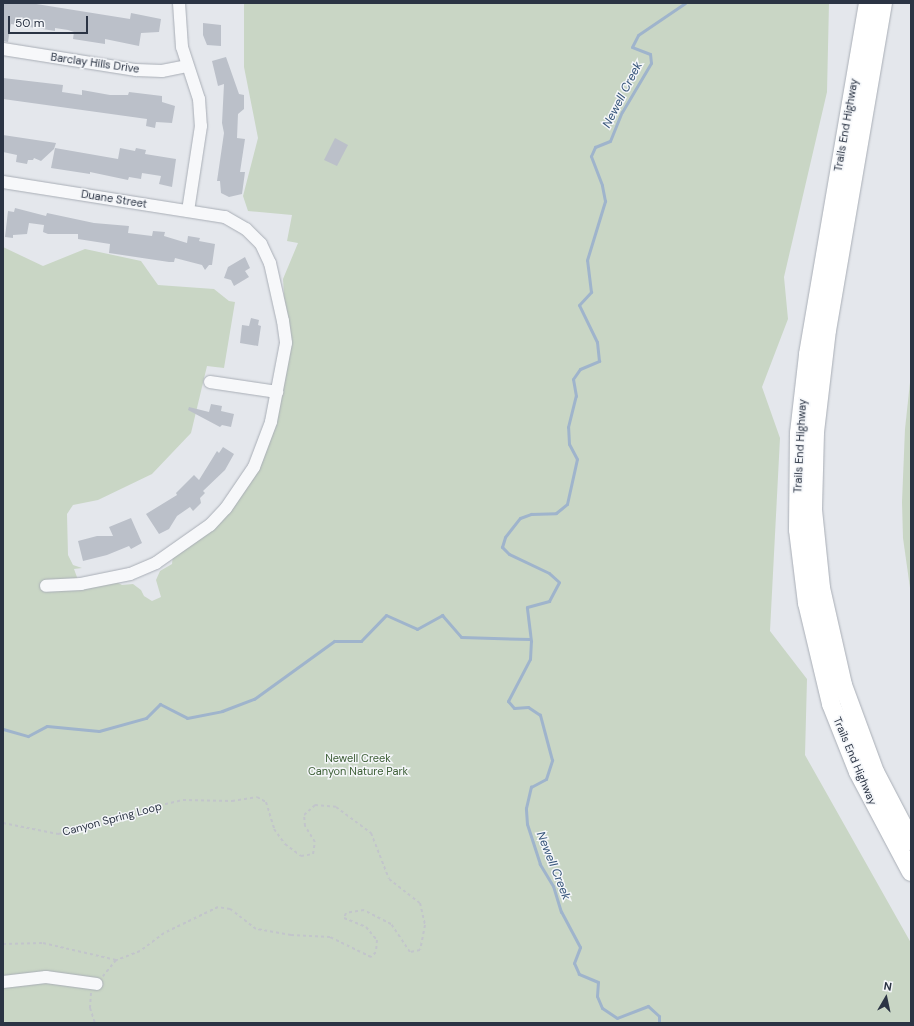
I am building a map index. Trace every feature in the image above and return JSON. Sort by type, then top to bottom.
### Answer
[{"type":"highway","name":"Trails End Highway","points":[[868,3],[822,264],[802,398],[799,440],[798,530],[807,603],[831,704],[858,772],[911,872]]},
{"type":"highway","name":"Trails End Highway","points":[[883,3],[826,338],[815,432],[813,510],[821,588],[842,685],[875,772],[911,841]]},
{"type":"street","points":[[179,3],[182,47],[199,99],[201,126],[188,211]]},
{"type":"street","name":"Barclay Hills Drive","points":[[3,49],[136,70],[162,71],[187,66]]},
{"type":"street","name":"Duane Street","points":[[3,182],[225,218],[246,229],[261,244],[270,263],[286,343],[271,422],[254,468],[226,508],[210,524],[156,563],[130,574],[81,584],[46,586]]},
{"type":"street","points":[[210,382],[277,392]]},
{"type":"street","points":[[3,982],[46,977],[97,984]]},
{"type":"path","name":"Canyon Spring Loop","points":[[3,823],[58,834],[81,829],[136,810],[183,800],[232,801],[257,797],[266,802],[274,829],[285,844],[301,856],[313,854],[315,842],[305,826],[304,815],[315,805],[336,807],[371,833],[389,879],[420,903],[425,926],[420,950],[410,952],[391,924],[364,910],[346,913],[344,918],[366,927],[377,940],[376,952],[371,957],[330,937],[291,935],[256,929],[230,909],[218,907],[164,933],[140,951],[116,960],[43,943],[3,944]]},
{"type":"green space","name":"Newell Creek Canyon Nature Park","points":[[244,3],[829,3],[827,92],[784,277],[788,319],[762,387],[780,438],[770,631],[807,679],[805,755],[911,943],[911,1023],[3,1023],[3,247],[43,266],[85,249],[141,261],[158,285],[214,289],[229,301],[235,302],[224,368],[207,366],[191,433],[152,474],[98,500],[73,505],[67,514],[68,555],[73,565],[82,568],[74,569],[78,580],[109,578],[122,585],[133,584],[141,590],[144,596],[152,601],[161,597],[156,580],[160,571],[172,564],[173,555],[251,478],[288,358],[283,279],[298,243],[287,241],[292,215],[248,211],[243,196],[258,138],[244,67]]},
{"type":"green space","points":[[911,373],[911,595],[903,538],[902,502],[905,429]]},
{"type":"building","points":[[3,3],[30,3],[130,19],[131,13],[161,19],[159,32],[141,33],[139,46],[105,39],[105,44],[73,39],[74,32],[68,30],[55,28],[55,31],[11,24],[8,42],[3,41]]},
{"type":"building","points":[[203,23],[221,25],[221,46],[207,45],[203,35]]},
{"type":"building","points":[[226,57],[239,94],[244,95],[244,109],[238,114],[237,138],[245,139],[240,172],[245,172],[242,194],[229,197],[221,193],[220,181],[217,181],[224,133],[222,123],[224,84],[218,86],[212,61]]},
{"type":"building","points":[[3,78],[63,85],[62,92],[82,95],[82,90],[110,95],[128,95],[129,92],[162,96],[162,102],[175,106],[172,123],[156,122],[155,128],[146,126],[147,119],[3,99]]},
{"type":"building","points":[[3,135],[56,143],[54,149],[41,161],[34,158],[33,160],[28,160],[27,164],[16,162],[17,155],[3,152]]},
{"type":"building","points":[[335,138],[348,145],[337,166],[324,160]]},
{"type":"building","points":[[55,148],[118,159],[120,148],[135,151],[136,148],[146,150],[145,154],[176,159],[172,187],[159,184],[161,176],[142,173],[141,179],[129,177],[128,180],[90,172],[90,174],[51,168]]},
{"type":"building","points":[[15,208],[46,216],[47,213],[94,223],[129,226],[128,233],[152,236],[153,231],[165,232],[164,236],[187,243],[188,236],[200,238],[199,241],[215,244],[212,265],[209,265],[205,270],[202,265],[175,258],[174,262],[169,262],[109,253],[110,244],[78,239],[78,234],[48,234],[43,232],[44,225],[29,223],[27,234],[13,235],[13,238],[5,237],[8,211],[14,212]]},
{"type":"building","points":[[245,257],[250,268],[245,271],[249,277],[234,286],[231,280],[224,278],[228,267]]},
{"type":"building","points":[[251,318],[259,320],[258,325],[261,326],[258,346],[240,343],[242,325],[249,326]]},
{"type":"building","points":[[211,404],[222,406],[221,411],[234,414],[231,427],[222,425],[220,427],[188,410],[189,407],[209,412]]},
{"type":"building","points":[[223,447],[234,454],[225,470],[203,491],[205,493],[200,498],[201,503],[193,511],[190,507],[177,516],[169,529],[159,534],[146,514],[177,495],[176,493],[194,475],[199,480],[217,451],[219,453]]},
{"type":"building","points":[[131,518],[142,543],[131,549],[129,546],[107,555],[83,561],[78,541],[97,536],[113,536],[109,527]]},
{"type":"waterway","name":"Newell Creek","points":[[659,1023],[659,1016],[648,1006],[617,1018],[602,1008],[597,996],[598,982],[579,974],[574,963],[580,947],[561,912],[553,886],[540,864],[527,824],[526,808],[531,787],[546,779],[552,760],[540,715],[528,707],[514,708],[508,701],[530,659],[531,641],[527,607],[549,601],[559,582],[549,573],[509,554],[502,547],[505,537],[520,518],[531,514],[556,513],[567,504],[577,459],[569,444],[568,427],[576,396],[573,379],[580,369],[599,361],[597,342],[579,305],[591,292],[587,260],[605,201],[602,185],[591,156],[595,147],[610,141],[622,112],[651,63],[650,54],[632,47],[638,35],[685,3]]},
{"type":"waterway","points":[[3,729],[28,736],[47,726],[99,731],[146,718],[160,704],[187,718],[222,711],[254,699],[334,641],[361,641],[386,615],[417,629],[442,615],[461,637],[530,639]]}]
